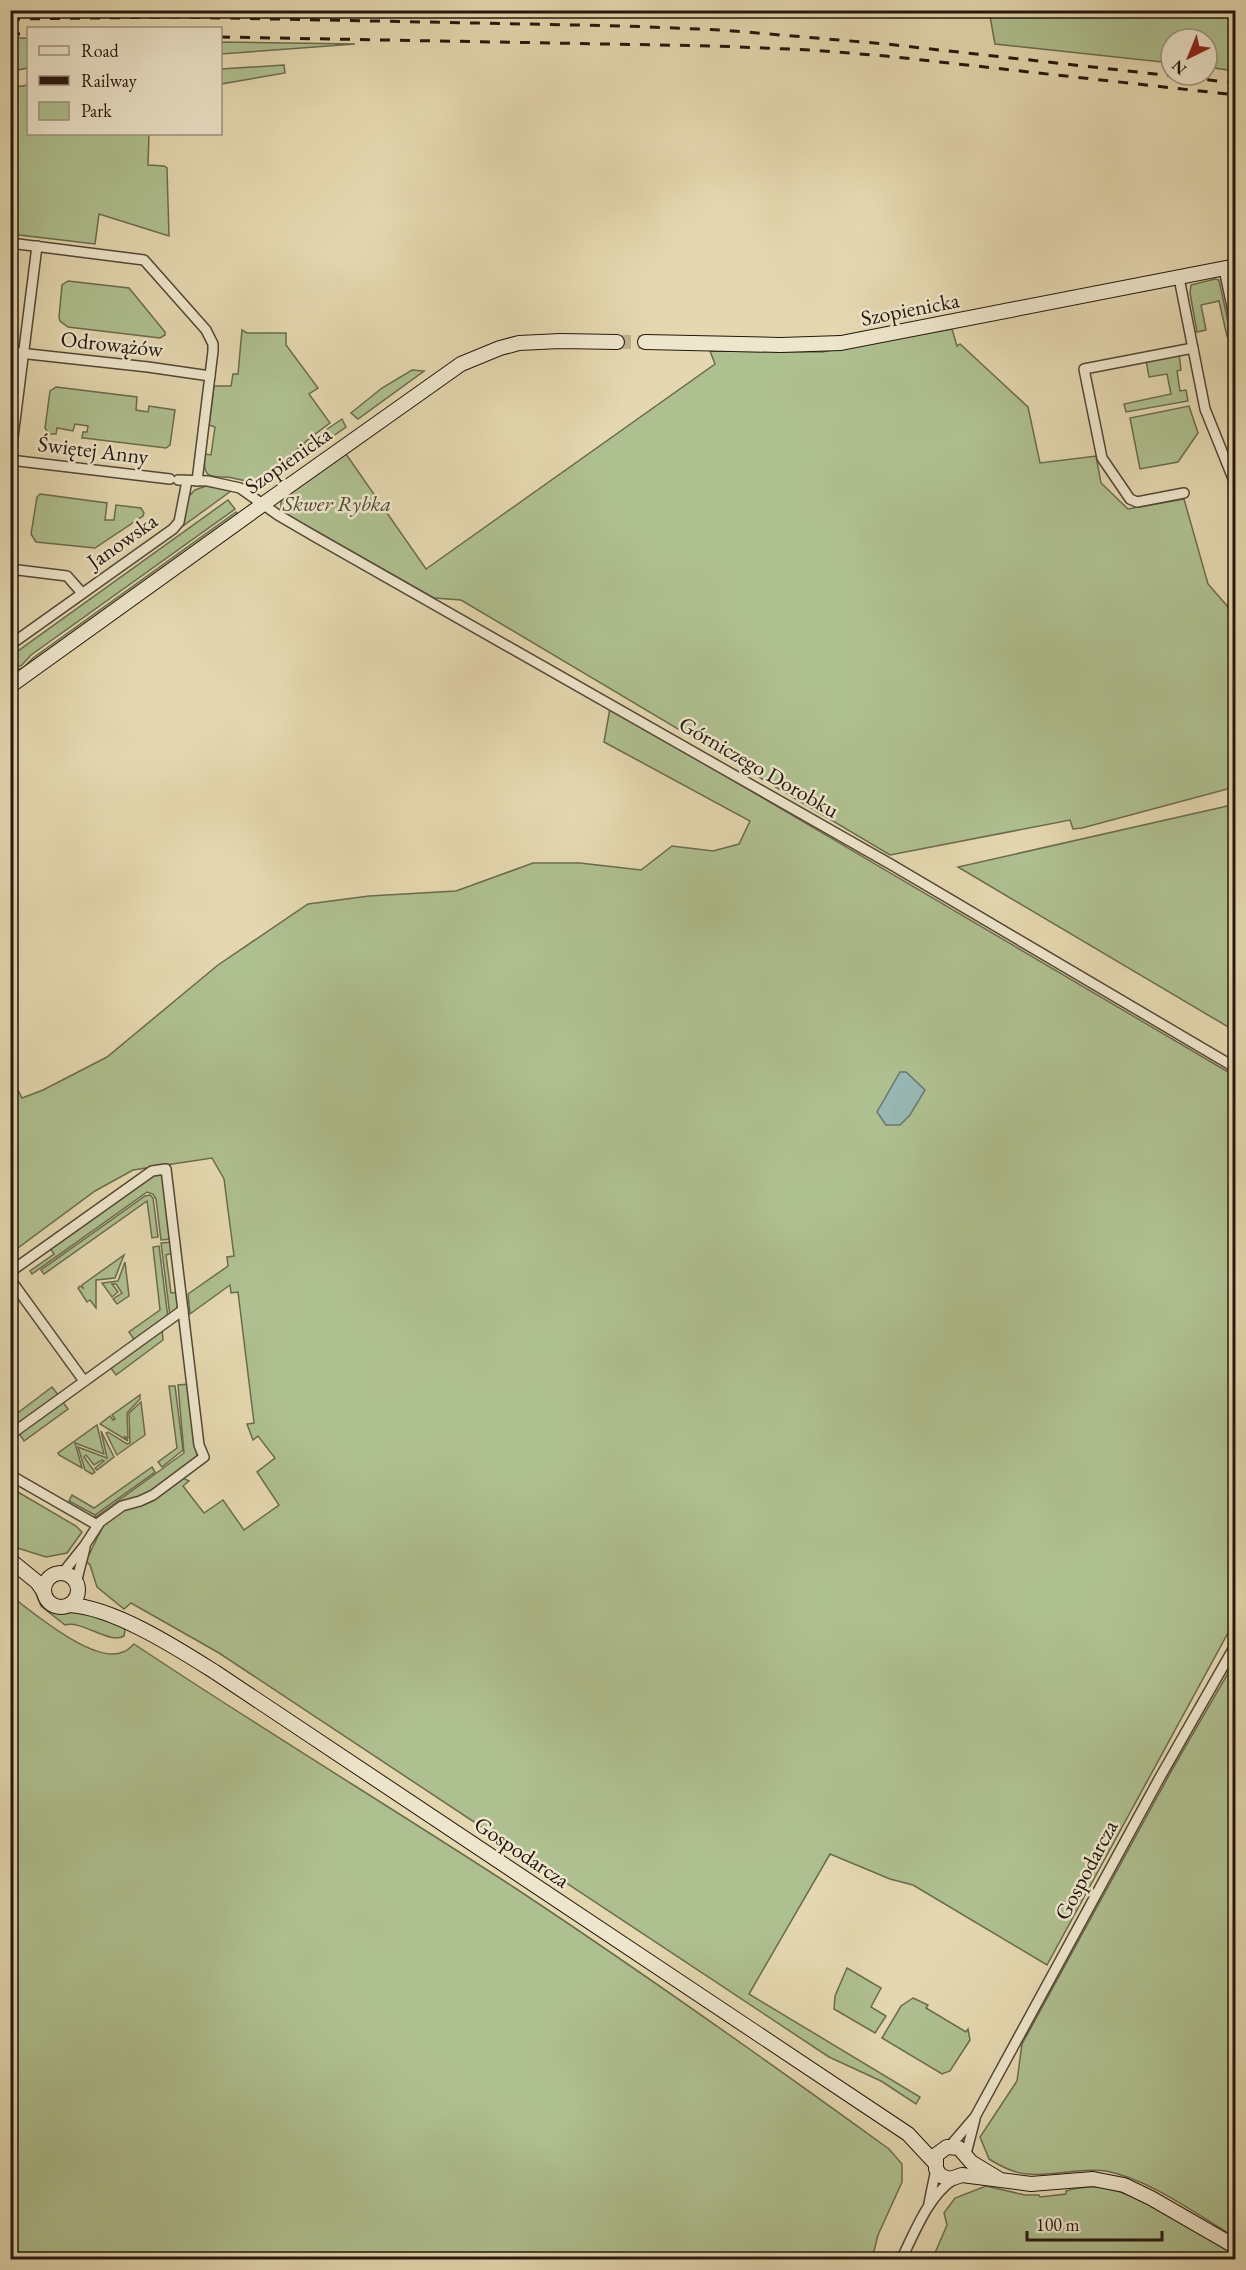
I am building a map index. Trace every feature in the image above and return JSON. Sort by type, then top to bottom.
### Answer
[{"type":"street","points":[[10,243],[144,260],[210,335],[213,351],[197,481]]},
{"type":"street","points":[[11,461],[37,246]]},
{"type":"street","points":[[1230,268],[1236,326]]},
{"type":"street","name":"Szopienicka","points":[[645,342],[781,345],[841,343],[1230,268]]},
{"type":"street","points":[[1179,278],[1205,409],[1236,486]]},
{"type":"street","name":"Szopienicka","points":[[10,686],[457,367],[500,348],[537,342],[617,342]]},
{"type":"street","points":[[1184,493],[1137,502],[1130,499],[1102,458],[1084,369],[1193,348]]},
{"type":"street","name":"Odrowążów","points":[[10,352],[210,376]]},
{"type":"street","name":"Świętej Anny","points":[[11,461],[197,481],[240,488],[262,505]]},
{"type":"street","name":"Janowska","points":[[10,645],[176,526],[179,522],[178,480]]},
{"type":"street","name":"Górniczego Dorobku","points":[[262,505],[892,865],[1236,1068]]},
{"type":"street","name":"Janowska","points":[[10,569],[67,576],[82,593]]},
{"type":"street","points":[[10,1272],[152,1171],[166,1169],[200,1445],[204,1456],[153,1495],[122,1506],[97,1526],[65,1570],[46,1583],[44,1592]]},
{"type":"street","points":[[10,1279],[84,1381]]},
{"type":"street","points":[[10,1435],[183,1310]]},
{"type":"street","points":[[10,1475],[97,1526]]},
{"type":"street","points":[[13,1562],[37,1582],[51,1604],[60,1607],[69,1605],[76,1598],[76,1586],[85,1545]]},
{"type":"street","points":[[13,1562],[55,1575],[66,1575],[76,1586]]},
{"type":"street","name":"Gospodarcza","points":[[76,1586],[108,1614]]},
{"type":"street","name":"Gospodarcza","points":[[69,1605],[108,1614],[172,1646],[226,1679],[908,2134],[947,2147],[975,2117],[1159,1779],[1236,1644]]},
{"type":"street","name":"Gospodarcza","points":[[967,2156],[975,2117]]},
{"type":"street","name":"Gospodarcza","points":[[908,2134],[935,2166]]},
{"type":"street","points":[[929,2206],[936,2155],[947,2147],[959,2148],[999,2179]]},
{"type":"street","points":[[901,2259],[929,2206],[967,2168],[967,2156]]},
{"type":"street","points":[[935,2166],[945,2178],[999,2179],[1025,2184],[1083,2179],[1113,2182],[1151,2198],[1236,2247]]},
{"type":"green space","points":[[989,11],[1235,11],[1235,71],[1219,69],[1219,27],[1159,27],[1159,62],[995,44]]},
{"type":"green space","points":[[11,38],[27,38],[27,68],[11,71]]},
{"type":"green space","points":[[222,42],[355,44],[222,54]]},
{"type":"green space","points":[[284,65],[285,73],[222,84],[222,69]]},
{"type":"green space","points":[[27,85],[27,135],[149,135],[148,165],[167,168],[169,236],[99,214],[95,244],[11,234],[11,88]]},
{"type":"green space","points":[[1219,280],[1231,336],[1227,336],[1219,301],[1201,305],[1206,330],[1197,332],[1190,293],[1191,285]]},
{"type":"green space","points":[[68,281],[129,288],[165,332],[165,335],[160,338],[68,327],[60,321],[59,317],[62,285]]},
{"type":"green space","name":"Skwer Rybka","points":[[952,329],[957,346],[960,344],[1028,407],[1040,463],[1096,456],[1101,483],[1128,509],[1184,499],[1208,584],[1229,608],[1235,610],[1235,787],[1082,828],[1073,829],[1070,820],[890,855],[461,600],[434,598],[286,514],[281,509],[281,499],[346,454],[426,569],[715,364],[710,351],[822,352]]},
{"type":"green space","points":[[242,330],[247,333],[286,333],[286,345],[318,388],[309,394],[330,423],[293,453],[275,476],[273,475],[261,485],[233,478],[211,476],[207,474],[204,463],[205,454],[211,455],[215,427],[209,425],[214,386],[231,386],[233,374],[238,374]]},
{"type":"green space","points":[[1179,354],[1181,370],[1177,371],[1180,391],[1186,390],[1188,401],[1126,412],[1124,404],[1171,394],[1167,374],[1149,377],[1146,360]]},
{"type":"green space","points":[[412,370],[424,371],[358,419],[351,413],[382,388]]},
{"type":"green space","points":[[56,387],[137,397],[136,410],[148,412],[149,406],[175,410],[170,445],[166,448],[82,438],[88,426],[75,424],[73,431],[57,428],[56,434],[49,434],[45,428],[50,391]]},
{"type":"green space","points":[[1189,406],[1198,433],[1178,462],[1140,469],[1130,418]]},
{"type":"green space","points":[[342,419],[346,427],[298,461],[293,457],[307,443]]},
{"type":"green space","points":[[206,486],[231,491],[84,598],[182,521],[188,497],[195,490]]},
{"type":"green space","points":[[40,494],[107,503],[105,520],[114,520],[116,505],[141,508],[144,513],[143,516],[95,548],[36,542],[31,534],[37,497]]},
{"type":"green space","points":[[228,500],[235,509],[31,655],[22,665],[11,670],[11,656]]},
{"type":"green space","points":[[236,512],[239,516],[11,679],[10,674],[24,667],[33,658]]},
{"type":"green space","points":[[610,708],[1235,1076],[1235,1620],[1047,1965],[913,1885],[890,1879],[830,1854],[749,1994],[920,2097],[916,2104],[881,2081],[829,2057],[219,1653],[131,1603],[124,1609],[97,1587],[90,1565],[86,1561],[104,1524],[122,1511],[183,1478],[189,1481],[183,1486],[204,1513],[223,1500],[244,1530],[279,1505],[257,1472],[275,1458],[258,1436],[253,1440],[247,1424],[254,1423],[238,1292],[231,1293],[230,1285],[190,1314],[188,1294],[228,1266],[227,1257],[234,1256],[224,1179],[212,1158],[133,1170],[95,1191],[11,1253],[10,1075],[22,1098],[43,1090],[107,1057],[218,965],[308,904],[369,896],[456,891],[533,863],[580,863],[641,870],[672,846],[713,851],[739,844],[750,821],[604,742]]},
{"type":"green space","points":[[1235,804],[1235,1031],[958,867],[1223,807]]},
{"type":"green space","points":[[152,1175],[163,1176],[171,1239],[161,1240],[156,1199],[153,1194],[147,1192],[32,1274],[30,1271],[54,1254],[50,1248]]},
{"type":"green space","points":[[150,1195],[153,1198],[158,1237],[152,1238],[147,1201],[44,1274],[41,1270],[145,1196]]},
{"type":"green space","points":[[172,1242],[173,1253],[166,1255],[171,1293],[178,1292],[178,1309],[170,1316],[161,1243]]},
{"type":"green space","points":[[159,1246],[168,1318],[135,1341],[129,1332],[160,1310],[153,1247]]},
{"type":"green space","points":[[124,1255],[115,1278],[96,1280],[96,1308],[90,1300],[87,1302],[78,1288],[80,1286],[83,1288],[82,1285]]},
{"type":"green space","points":[[125,1262],[129,1296],[117,1304],[113,1299],[122,1293],[116,1284],[112,1284],[118,1292],[112,1297],[102,1283],[118,1281]]},
{"type":"green space","points":[[162,1329],[163,1340],[116,1375],[110,1367]]},
{"type":"green space","points":[[189,1384],[197,1457],[150,1492],[99,1519],[92,1517],[97,1516],[184,1453],[178,1385]]},
{"type":"green space","points":[[169,1386],[175,1386],[183,1450],[162,1467],[158,1462],[177,1448]]},
{"type":"green space","points":[[52,1387],[59,1396],[11,1431],[11,1418]]},
{"type":"green space","points":[[140,1395],[140,1399],[127,1413],[128,1438],[125,1437],[128,1441],[100,1424],[110,1416],[113,1420],[115,1419],[112,1415]]},
{"type":"green space","points":[[62,1401],[68,1409],[24,1441],[18,1432]]},
{"type":"green space","points":[[141,1402],[145,1435],[117,1455],[106,1433],[108,1432],[127,1444],[130,1443],[129,1413]]},
{"type":"green space","points":[[97,1425],[104,1454],[75,1443],[82,1468],[59,1455],[58,1453]]},
{"type":"green space","points":[[101,1431],[114,1457],[97,1470],[95,1468],[104,1461],[94,1465],[86,1455],[84,1457],[95,1472],[92,1474],[85,1470],[78,1447],[107,1458]]},
{"type":"green space","points":[[152,1467],[155,1472],[95,1515],[69,1501],[72,1495],[94,1508]]},
{"type":"green space","points":[[11,1488],[76,1526],[82,1532],[67,1553],[46,1557],[11,1546]]},
{"type":"green space","points":[[33,1586],[52,1608],[79,1609],[123,1627],[124,1636],[111,1637],[72,1624],[65,1625],[41,1606]]},
{"type":"green space","points":[[10,1595],[64,1635],[97,1651],[111,1654],[123,1652],[134,1644],[468,1857],[703,2017],[889,2149],[902,2164],[902,2182],[878,2235],[872,2259],[11,2259]]},
{"type":"green space","points":[[1235,1661],[1235,2237],[1172,2198],[1122,2175],[1086,2170],[1037,2175],[1007,2169],[989,2159],[980,2137],[1017,2081],[1022,2044],[1173,1768]]},
{"type":"green space","points":[[847,1968],[881,1988],[871,2007],[886,2016],[875,2033],[834,2009],[835,1996]]},
{"type":"green space","points":[[913,1998],[928,2005],[926,2008],[966,2032],[968,2029],[970,2040],[950,2071],[942,2074],[882,2038],[901,2006]]},
{"type":"green space","points":[[986,2186],[1040,2197],[1066,2194],[1066,2191],[1086,2187],[1114,2190],[1150,2204],[1187,2225],[1236,2255],[1235,2260],[932,2260],[947,2225],[944,2213],[955,2198]]},
{"type":"water","points":[[900,1072],[906,1072],[925,1090],[910,1115],[900,1125],[886,1125],[877,1112]]},
{"type":"tunnel","points":[[617,342],[645,342]]},
{"type":"railway","points":[[10,19],[174,17],[722,30],[886,44],[1236,83]]},
{"type":"railway","points":[[10,34],[27,34]]},
{"type":"railway","points":[[222,37],[716,46],[811,50],[886,56],[1236,95]]}]
